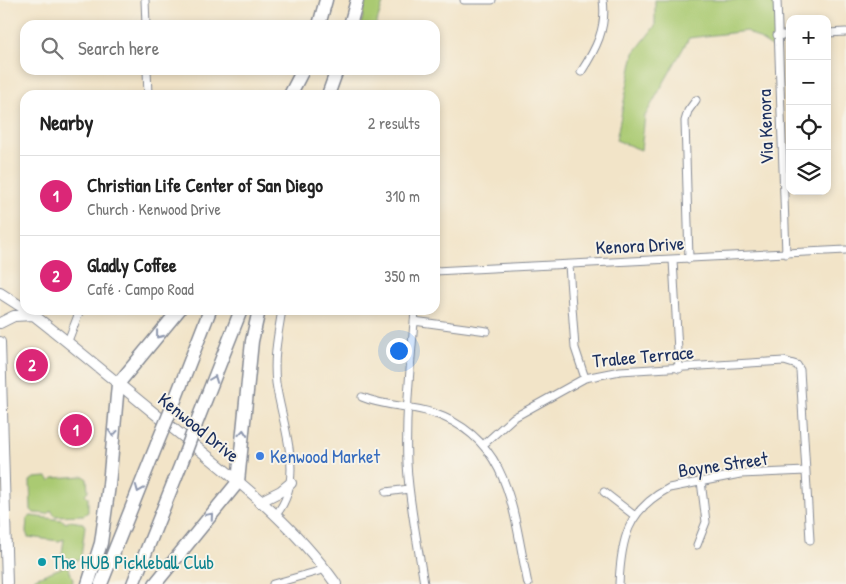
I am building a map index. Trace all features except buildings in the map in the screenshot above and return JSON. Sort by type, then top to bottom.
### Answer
[{"type":"highway","points":[[320,20],[326,0]]},
{"type":"highway","points":[[351,20],[357,0]]},
{"type":"highway","points":[[293,90],[300,75]]},
{"type":"highway","points":[[297,90],[301,75]]},
{"type":"highway","points":[[330,90],[335,75]]},
{"type":"highway","points":[[88,584],[101,543],[109,485],[118,384],[175,315]]},
{"type":"highway","points":[[101,584],[208,315]]},
{"type":"highway","points":[[133,584],[239,315]]},
{"type":"highway","points":[[155,584],[238,482],[252,341],[258,315]]},
{"type":"main road","name":"Kenwood Drive","points":[[0,293],[20,306]]},
{"type":"main road","points":[[0,323],[20,314]]},
{"type":"main road","name":"Kenwood Drive","points":[[33,315],[68,341],[238,482],[304,543],[336,584]]},
{"type":"main road","points":[[0,342],[7,584]]},
{"type":"main road","points":[[259,502],[281,491],[291,483]]},
{"type":"street","points":[[145,0],[146,20]]},
{"type":"street","points":[[464,0],[492,0]]},
{"type":"street","points":[[581,72],[595,51],[600,37],[604,21],[603,0]]},
{"type":"street","name":"Via Kenora","points":[[776,0],[786,254]]},
{"type":"street","points":[[831,33],[846,32]]},
{"type":"street","points":[[777,36],[786,35]]},
{"type":"street","points":[[147,75],[148,90]]},
{"type":"street","points":[[689,258],[685,121],[688,111],[696,100]]},
{"type":"street","name":"Kenora Drive","points":[[440,271],[846,250]]},
{"type":"street","points":[[673,260],[679,369]]},
{"type":"street","points":[[569,265],[575,348],[585,378]]},
{"type":"street","points":[[68,341],[78,315]]},
{"type":"street","points":[[274,516],[282,508],[291,483],[290,463],[275,365],[281,315]]},
{"type":"street","points":[[415,315],[407,407],[409,489],[424,584]]},
{"type":"street","points":[[414,321],[487,331]]},
{"type":"street","name":"Tralee Terrace","points":[[483,445],[513,418],[585,378],[620,371],[679,369],[784,361],[796,365],[800,370],[806,471]]},
{"type":"street","points":[[362,397],[375,403],[407,407],[451,420],[483,445],[500,468],[508,485],[528,584]]},
{"type":"street","points":[[806,471],[810,540]]},
{"type":"street","name":"Boyne Street","points":[[619,584],[621,548],[627,531],[635,516],[661,492],[669,488],[740,474],[806,471]]},
{"type":"street","points":[[697,545],[706,522],[701,481]]},
{"type":"street","points":[[386,492],[409,489]]},
{"type":"street","points":[[604,492],[635,516]]},
{"type":"street","points":[[273,584],[326,570]]},
{"type":"green space","points":[[366,0],[384,0],[378,20],[362,20]]},
{"type":"green space","points":[[655,0],[777,0],[778,51],[747,31],[689,38],[645,116],[641,150],[616,140],[634,53],[655,26]]},
{"type":"green space","points":[[84,476],[87,479],[88,491],[85,494],[88,497],[88,512],[84,515],[55,516],[51,510],[48,514],[34,513],[31,510],[30,481],[34,478],[47,477],[50,481],[53,478]]},
{"type":"green space","points":[[31,516],[62,520],[66,523],[70,521],[83,523],[85,526],[81,558],[77,560],[64,558],[62,554],[64,539],[59,541],[28,537],[26,532],[27,519]]},
{"type":"green space","points":[[66,566],[69,568],[73,580],[72,584],[34,584],[35,578]]},
{"type":"place","name":"Gladly Coffee","points":[[32,365]]},
{"type":"place","name":"Christian Life Center of San Diego","points":[[76,430]]},
{"type":"place","name":"Kenwood Market","points":[[260,456]]},
{"type":"place","name":"The HUB Pickleball Club","points":[[42,562]]}]
